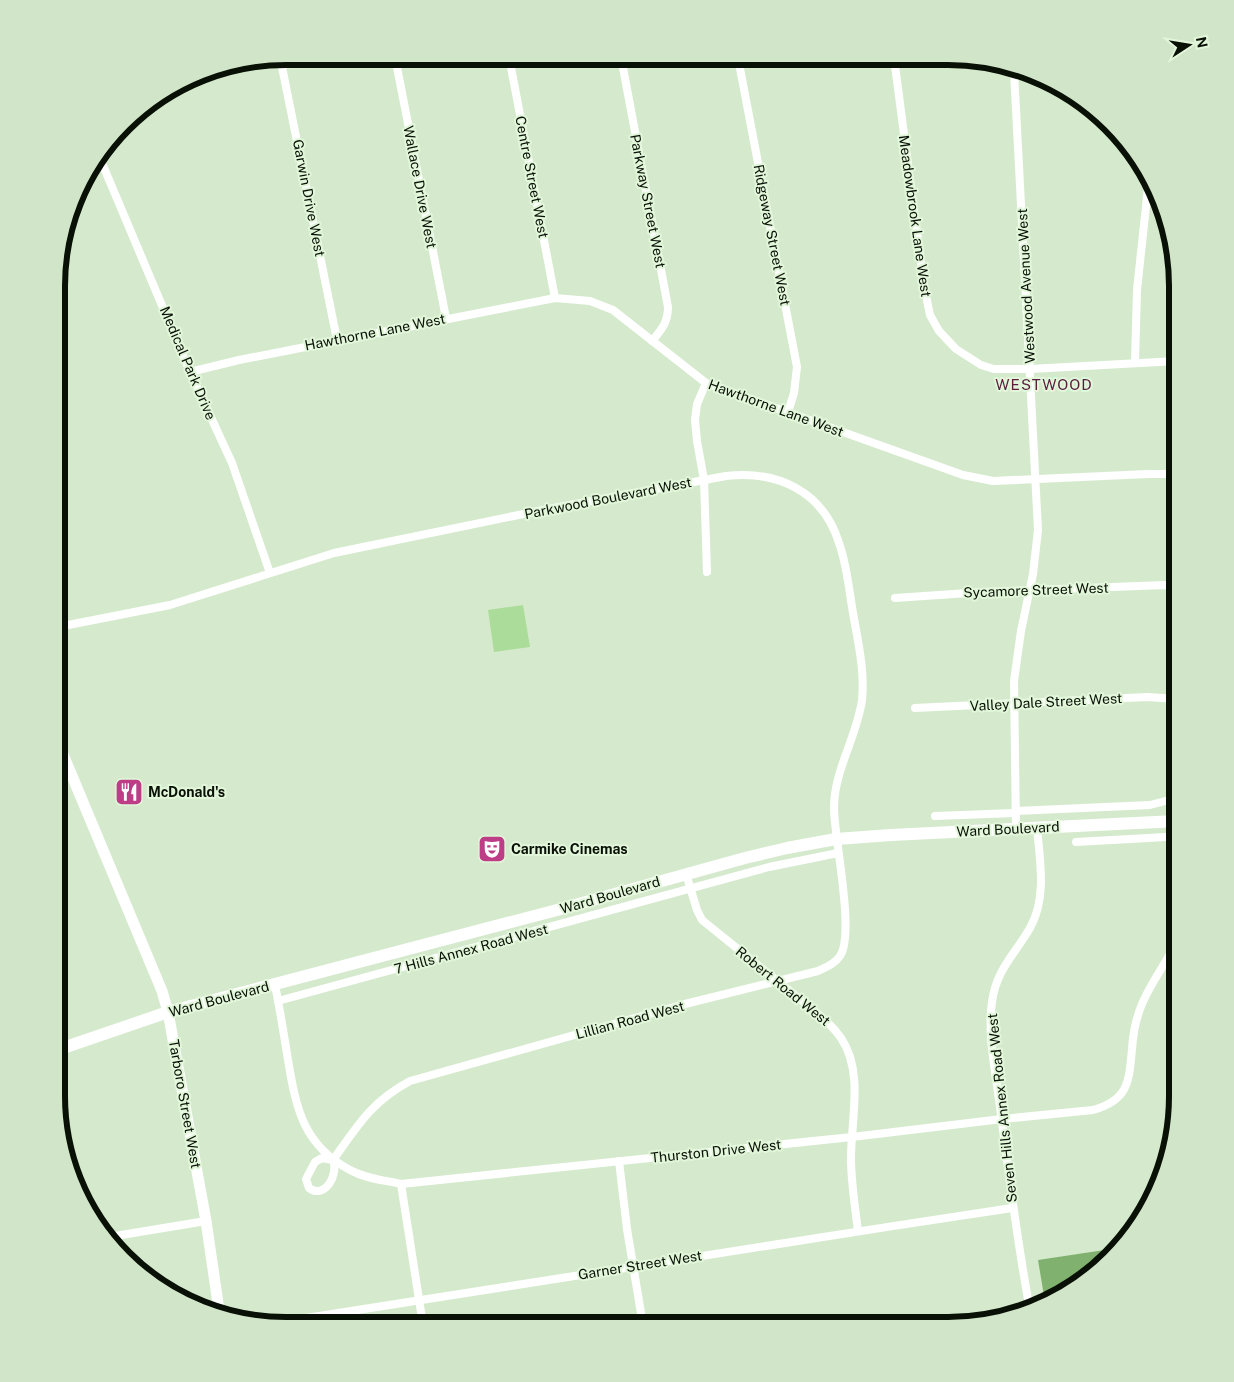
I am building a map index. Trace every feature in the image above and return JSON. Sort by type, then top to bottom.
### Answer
[{"type":"main road","name":"Tarboro Street West","points":[[65,759],[162,991],[168,1012],[206,1221],[218,1306]]},
{"type":"main road","name":"Ward Boulevard","points":[[65,1047],[168,1012],[779,850],[836,840],[902,835],[1169,821]]},
{"type":"street","name":"Garwin Drive West","points":[[282,65],[337,340]]},
{"type":"street","name":"Wallace Drive West","points":[[397,65],[446,318]]},
{"type":"street","name":"Centre Street West","points":[[511,65],[556,298]]},
{"type":"street","name":"Parkway Street West","points":[[623,65],[668,307],[668,317],[665,325],[652,341]]},
{"type":"street","name":"Ridgeway Street West","points":[[739,65],[797,367],[794,393],[788,412]]},
{"type":"street","name":"Meadowbrook Lane West","points":[[895,65],[924,286],[930,315],[939,331],[956,349],[981,366],[994,369],[1030,369],[1169,361]]},
{"type":"street","name":"Westwood Avenue West","points":[[1014,76],[1037,480],[1038,530],[1030,591],[1014,681],[1016,830]]},
{"type":"street","name":"Medical Park Drive","points":[[102,163],[190,372],[232,463],[270,573]]},
{"type":"street","points":[[1135,363],[1136,290],[1147,191]]},
{"type":"street","name":"Hawthorne Lane West","points":[[190,372],[337,340],[556,298],[590,301],[613,310],[706,383],[963,475],[993,481],[1169,474]]},
{"type":"street","points":[[706,383],[697,404],[695,420],[704,480],[707,572]]},
{"type":"street","name":"Parkwood Boulevard West","points":[[65,626],[170,605],[334,553],[726,476],[747,474],[768,476],[804,493],[818,506],[833,528],[843,554],[862,666],[862,694],[860,710],[834,795],[836,840]]},
{"type":"street","name":"Sycamore Street West","points":[[895,598],[983,592],[1169,585]]},
{"type":"street","name":"Valley Dale Street West","points":[[915,708],[1147,697],[1169,698]]},
{"type":"street","points":[[935,816],[1150,805],[1169,800]]},
{"type":"street","points":[[1109,824],[1110,840]]},
{"type":"street","name":"Seven Hills Annex Road West","points":[[1029,1302],[1012,1208],[993,1053],[991,1017],[992,999],[1003,968],[1030,929],[1038,907],[1041,887],[1037,828]]},
{"type":"street","points":[[1076,842],[1166,838]]},
{"type":"street","name":"Lillian Road West","points":[[333,1160],[370,1109],[390,1092],[410,1081],[685,1004],[818,970],[835,962],[845,944],[846,928],[836,840]]},
{"type":"street","name":"7 Hills Annex Road West","points":[[278,1001],[769,867],[838,853]]},
{"type":"street","name":"Robert Road West","points":[[686,874],[696,910],[702,920],[828,1022],[842,1039],[851,1060],[855,1084],[851,1160],[858,1231]]},
{"type":"street","name":"Thurston Drive West","points":[[275,985],[298,1110],[310,1137],[333,1160],[362,1175],[401,1184],[1093,1110],[1110,1104],[1124,1091],[1130,1075],[1133,1035],[1141,1005],[1169,955]]},
{"type":"street","points":[[322,1158],[333,1160],[335,1172],[327,1186],[321,1191],[310,1189],[306,1183],[306,1178],[315,1162],[322,1158]]},
{"type":"street","points":[[619,1161],[642,1317]]},
{"type":"street","points":[[401,1184],[422,1317]]},
{"type":"street","name":"Garner Street West","points":[[316,1317],[1012,1208]]},
{"type":"street","points":[[115,1236],[206,1221]]},
{"type":"green space","points":[[523,605],[530,647],[494,652],[488,610]]},
{"type":"green space","points":[[1106,1250],[1071,1280],[1044,1295],[1038,1260]]},
{"type":"place","name":"McDonald's","points":[[129,792]]},
{"type":"place","name":"Carmike Cinemas","points":[[492,849]]},
{"type":"district","name":"WESTWOOD","points":[[1044,385]]}]
